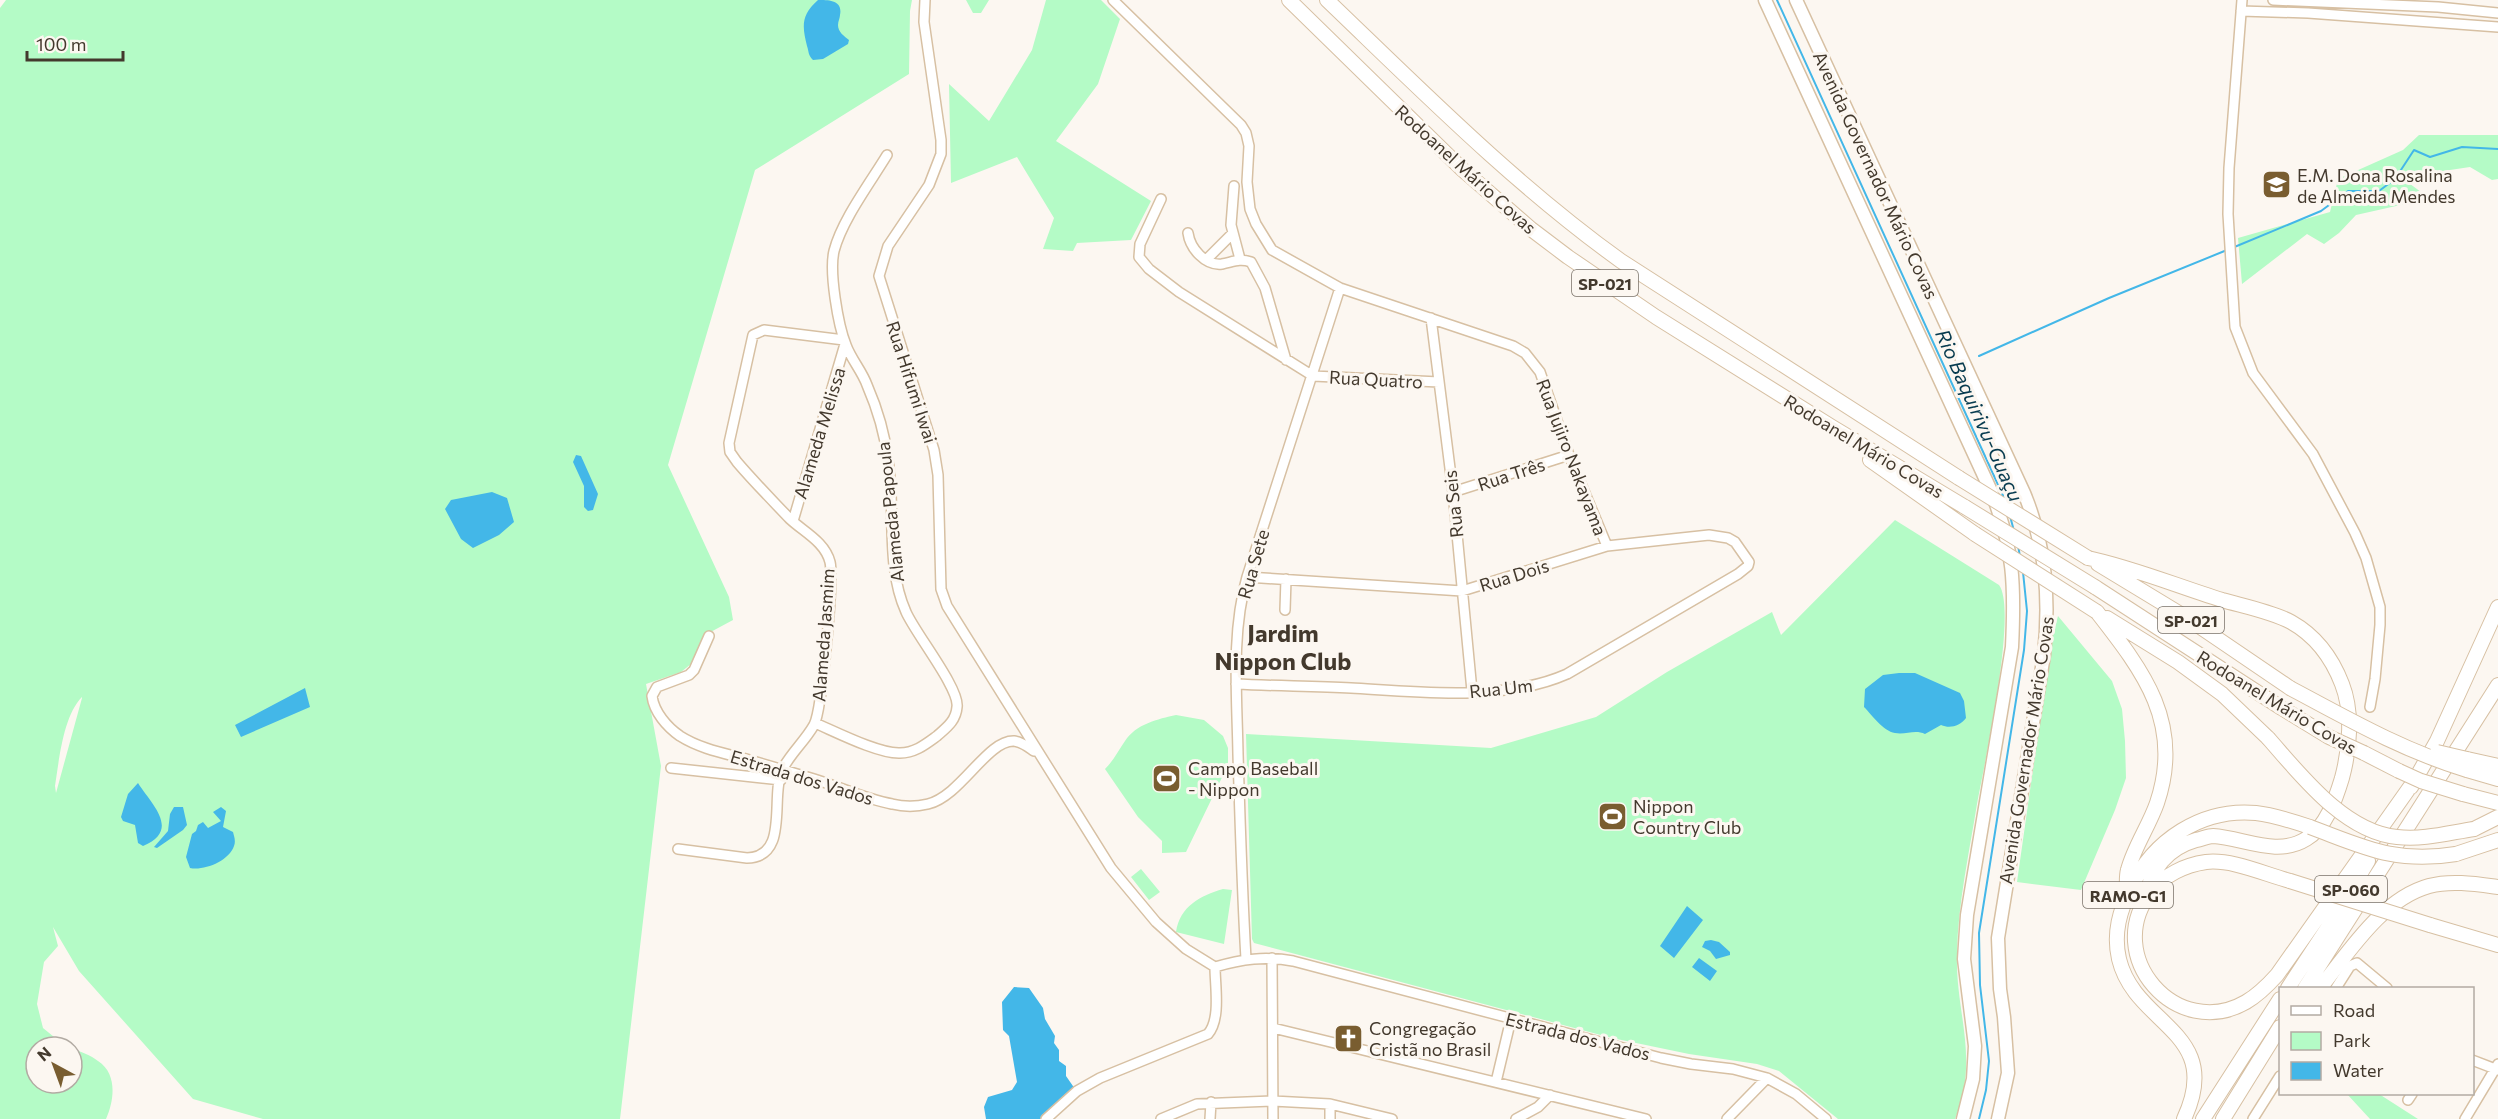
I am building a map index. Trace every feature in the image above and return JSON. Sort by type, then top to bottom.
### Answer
[{"type":"highway","name":"Rodoanel Mário Covas","points":[[1289,0],[1463,170],[1531,229],[1606,284],[1832,427],[2095,587],[2280,707],[2330,736],[2421,781],[2498,803]]},
{"type":"highway","name":"Rodoanel Mário Covas","points":[[1327,0],[1515,178],[1583,234],[1621,261],[1959,478],[2187,618],[2290,687],[2370,732],[2437,761],[2498,779]]},
{"type":"highway","points":[[1832,427],[1857,451],[1975,534],[2178,662],[2222,694],[2334,807],[2354,821],[2389,836],[2432,837],[2474,829],[2498,818]]},
{"type":"highway","points":[[2088,558],[2123,566],[2161,581],[2290,621],[2309,635],[2327,654],[2346,696],[2349,733],[2343,772],[2328,813],[2314,834],[2289,846],[2256,846],[2211,836],[2189,842],[2171,851],[2160,861],[2148,885],[2146,898],[2136,925],[2134,945],[2141,968],[2154,986],[2177,1004],[2204,1012],[2233,1008],[2263,990],[2277,975],[2410,788]]},
{"type":"highway","name":"SP-060","points":[[2289,987],[2336,915],[2441,732],[2498,607]]},
{"type":"highway","points":[[2097,612],[2136,662],[2149,684],[2156,700],[2163,729],[2164,768],[2161,787],[2157,802],[2127,871],[2127,896]]},
{"type":"highway","name":"SP-060","points":[[2306,987],[2498,685]]},
{"type":"highway","points":[[2409,749],[2425,749],[2498,766]]},
{"type":"highway","name":"RAMO-G1","points":[[2184,1119],[2193,1094],[2193,1063],[2187,1048],[2173,1029],[2139,998],[2123,971],[2116,940],[2118,921],[2127,896],[2134,881],[2154,852],[2182,829],[2199,821],[2238,813],[2273,816],[2395,856],[2419,858],[2456,854],[2498,840]]},
{"type":"highway","points":[[2146,898],[2156,885],[2180,869],[2206,862],[2235,865],[2498,945]]},
{"type":"highway","points":[[2321,987],[2366,932],[2404,898],[2431,885],[2446,883],[2498,887]]},
{"type":"highway","points":[[2203,1119],[2279,1001]]},
{"type":"highway","points":[[2223,1119],[2279,1029]]},
{"type":"highway","points":[[2264,1053],[2279,1037]]},
{"type":"main road","name":"Avenida Governador Mário Covas","points":[[1765,0],[1991,491],[2006,534],[2013,567],[2015,599],[2012,647],[1965,936],[1967,991],[1975,1046],[1973,1079],[1964,1119]]},
{"type":"main road","name":"Avenida Governador Mário Covas","points":[[1796,0],[2024,493],[2034,519],[2044,561],[2048,608],[2044,655],[1998,938],[2008,1073],[1998,1119]]},
{"type":"street","name":"Rua Hifumi Iwai","points":[[925,0],[924,22],[941,154],[929,185],[888,246],[879,276],[934,450],[938,475],[941,589],[947,606],[1105,859],[1136,899],[1169,935],[1215,967]]},
{"type":"street","name":"Rua Jujiro Nakayama","points":[[1113,0],[1241,124],[1249,146],[1247,196],[1256,224],[1268,244],[1279,255],[1340,288],[1498,340],[1525,353],[1540,372],[1569,455],[1607,546]]},
{"type":"street","points":[[2242,0],[2229,168],[2230,243],[2235,327],[2249,363],[2268,394],[2313,454],[2327,478],[2355,533],[2374,580],[2380,607],[2380,625],[2370,707]]},
{"type":"street","points":[[2273,0],[2424,3],[2498,13]]},
{"type":"street","points":[[2308,13],[2309,1]]},
{"type":"street","points":[[2422,21],[2424,3]]},
{"type":"street","points":[[2437,22],[2438,4]]},
{"type":"street","points":[[2241,11],[2308,13],[2498,27]]},
{"type":"street","name":"Alameda Papoula","points":[[815,723],[886,750],[899,754],[907,753],[926,744],[949,726],[958,705],[951,687],[906,612],[898,591],[888,459],[867,385],[845,342],[833,276],[834,252],[844,228],[887,155]]},
{"type":"street","points":[[1234,186],[1231,225],[1240,259]]},
{"type":"street","points":[[1161,199],[1140,244],[1140,257],[1144,263],[1179,292],[1312,376]]},
{"type":"street","points":[[1188,233],[1190,246],[1219,265],[1240,259],[1251,262],[1265,288],[1286,360]]},
{"type":"street","points":[[1207,259],[1233,233]]},
{"type":"street","name":"Rua Sete","points":[[1246,959],[1241,886],[1236,684],[1238,626],[1247,576],[1340,288]]},
{"type":"street","name":"Rua Seis","points":[[1431,318],[1453,492],[1473,691]]},
{"type":"street","name":"Alameda Jasmim","points":[[781,776],[815,723],[825,656],[831,563],[821,545],[792,521],[747,474],[730,452],[729,443],[753,335],[764,330],[845,342]]},
{"type":"street","name":"Alameda Melissa","points":[[792,521],[845,342]]},
{"type":"street","name":"Rua Quatro","points":[[1312,376],[1439,382]]},
{"type":"street","name":"Rua Três","points":[[1453,492],[1569,455]]},
{"type":"street","name":"Rua Dois","points":[[1247,576],[1462,591],[1607,546],[1668,538],[1718,536],[1735,542],[1747,558],[1748,566],[1738,574]]},
{"type":"street","name":"Rua Um","points":[[1236,684],[1432,694],[1526,687],[1550,681],[1601,655],[1738,574]]},
{"type":"street","points":[[1285,610],[1286,579]]},
{"type":"street","name":"Estrada dos Vados","points":[[709,636],[694,670],[689,675],[654,691],[652,696],[655,706],[672,730],[692,742],[781,776],[813,779],[881,802],[915,806],[947,796],[984,759],[1003,744],[1011,741],[1020,742],[1039,754]]},
{"type":"street","points":[[671,768],[781,776],[774,833],[771,844],[762,855],[757,858],[747,858],[678,849]]},
{"type":"street","name":"Estrada dos Vados","points":[[1215,967],[1246,959],[1272,958],[1661,1058],[1733,1069],[1767,1078],[1796,1094],[1814,1115],[1826,1119]]},
{"type":"street","points":[[1272,958],[1273,1119]]},
{"type":"street","points":[[2337,987],[2350,966],[2357,963],[2386,987]]},
{"type":"street","points":[[1046,1119],[1077,1091],[1100,1078],[1208,1034],[1212,1030],[1215,1018],[1215,967]]},
{"type":"street","points":[[1496,1082],[1511,1019]]},
{"type":"street","points":[[1273,1028],[1646,1119]]},
{"type":"street","points":[[2465,1119],[2497,1067],[2474,1061]]},
{"type":"street","points":[[1726,1119],[1767,1078]]},
{"type":"street","points":[[2253,1119],[2279,1078]]},
{"type":"street","points":[[1516,1119],[1538,1107],[1550,1095]]},
{"type":"street","points":[[1161,1119],[1190,1106],[1210,1102],[1273,1101],[1330,1104],[1392,1119]]},
{"type":"street","points":[[1210,1102],[1210,1119]]},
{"type":"street","points":[[1330,1104],[1330,1119]]},
{"type":"green space","points":[[6,0],[912,0],[909,74],[755,170],[668,465],[729,597],[733,620],[705,635],[691,664],[681,672],[646,684],[661,766],[620,1119],[263,1119],[193,1099],[79,971],[53,927],[58,946],[44,962],[37,1004],[43,1028],[52,1035],[24,1035],[24,1095],[84,1095],[84,1053],[104,1066],[109,1073],[112,1088],[111,1104],[106,1119],[0,1119],[0,8]],"holes":[[[82,697],[56,793],[58,764],[66,727],[70,715]]]},
{"type":"green space","points":[[966,0],[989,0],[981,13],[973,13]]},
{"type":"green space","points":[[1046,0],[1101,0],[1120,19],[1098,84],[1056,141],[1151,201],[1131,240],[1077,243],[1073,251],[1043,249],[1054,218],[1017,157],[951,183],[949,84],[989,121],[1032,50]]},
{"type":"green space","points":[[2419,135],[2498,135],[2498,179],[2492,180],[2470,167],[2410,176],[2406,181],[2421,192],[2405,204],[2356,215],[2339,233],[2324,244],[2307,234],[2242,284],[2238,238],[2330,212],[2338,179],[2403,150]]},
{"type":"green space","name":"Nippon Country Club","points":[[1895,520],[1999,585],[2004,600],[2005,624],[1998,690],[1959,916],[1957,975],[1965,1036],[1966,1075],[1955,1119],[1838,1119],[1779,1071],[1757,1064],[1689,1054],[1612,1038],[1254,943],[1252,939],[1246,734],[1491,748],[1596,717],[1667,672],[1772,612],[1781,635]]},
{"type":"green space","points":[[2058,616],[2112,681],[2122,709],[2125,741],[2126,778],[2081,890],[2017,882],[2051,642]]},
{"type":"green space","name":"Campo Baseball - Nippon","points":[[1176,715],[1204,720],[1223,736],[1228,748],[1228,765],[1186,852],[1162,853],[1162,841],[1138,817],[1105,769],[1135,730]]},
{"type":"green space","points":[[1141,869],[1160,892],[1149,900],[1131,877]]},
{"type":"green space","points":[[1223,889],[1232,890],[1224,944],[1176,932],[1182,915],[1192,903]]},
{"type":"green space","points":[[2348,1095],[2381,1095],[2418,1119],[2370,1119]]},
{"type":"water","points":[[818,0],[834,2],[839,6],[838,27],[849,40],[848,44],[823,59],[813,60],[809,55],[805,39],[804,21],[812,5]]},
{"type":"water","points":[[576,455],[581,456],[598,494],[593,510],[588,511],[584,507],[584,486],[573,462]]},
{"type":"water","points":[[492,492],[507,498],[514,522],[499,535],[473,548],[461,539],[445,509],[451,500]]},
{"type":"water","points":[[1915,673],[1960,693],[1964,701],[1966,718],[1964,721],[1951,727],[1941,725],[1925,734],[1895,733],[1886,729],[1864,707],[1865,689],[1883,675]]},
{"type":"water","points":[[305,688],[310,707],[241,737],[235,725]]},
{"type":"water","points":[[138,783],[156,808],[162,825],[154,840],[143,846],[138,843],[135,825],[123,821],[121,817],[128,794]]},
{"type":"water","points":[[174,807],[183,807],[187,825],[157,848],[154,847],[168,831],[170,814]]},
{"type":"water","points":[[221,807],[226,811],[223,827],[233,832],[234,846],[227,856],[215,864],[196,869],[190,868],[186,857],[192,834],[203,822],[208,828],[221,821],[213,812]]},
{"type":"water","points":[[1687,906],[1703,920],[1674,958],[1660,946]]},
{"type":"water","points":[[1705,941],[1719,942],[1730,952],[1730,955],[1716,959],[1710,951],[1702,947]]},
{"type":"water","points":[[1699,958],[1717,971],[1710,981],[1692,967]]},
{"type":"water","points":[[1014,987],[1029,988],[1043,1008],[1045,1019],[1055,1036],[1054,1043],[1059,1050],[1059,1061],[1066,1066],[1066,1076],[1075,1089],[1041,1119],[986,1119],[984,1107],[988,1097],[1012,1090],[1017,1082],[1009,1036],[1003,1030],[1002,1002]]},
{"type":"waterway","name":"Rio Baquirivu-Guaçu","points":[[1777,0],[2005,500]]},
{"type":"waterway","points":[[2232,248],[2321,211],[2348,191],[2379,191],[2395,179],[2414,150],[2430,157],[2462,147],[2498,149]]},
{"type":"waterway","points":[[1979,356],[2109,298],[2227,250]]},
{"type":"waterway","name":"Rio Baquirivu-Guaçu","points":[[2010,516],[2014,531]]},
{"type":"waterway","name":"Rio Baquirivu-Guaçu","points":[[2018,545],[2020,557]]},
{"type":"waterway","name":"Rio Baquirivu-Guaçu","points":[[1979,1119],[1986,1090],[1989,1061],[1980,985],[1979,933],[2024,650],[2027,611],[2023,572]]},
{"type":"place","name":"E.M. Dona Rosalina de Almeida Mendes","points":[[2276,185]]},
{"type":"place","name":"Campo Baseball - Nippon","points":[[1167,778]]},
{"type":"place","name":"Nippon Country Club","points":[[1612,816]]},
{"type":"place","name":"Congregação Cristã no Brasil","points":[[1348,1038]]},
{"type":"district","name":"Jardim Nippon Club","points":[[1283,646]]}]
